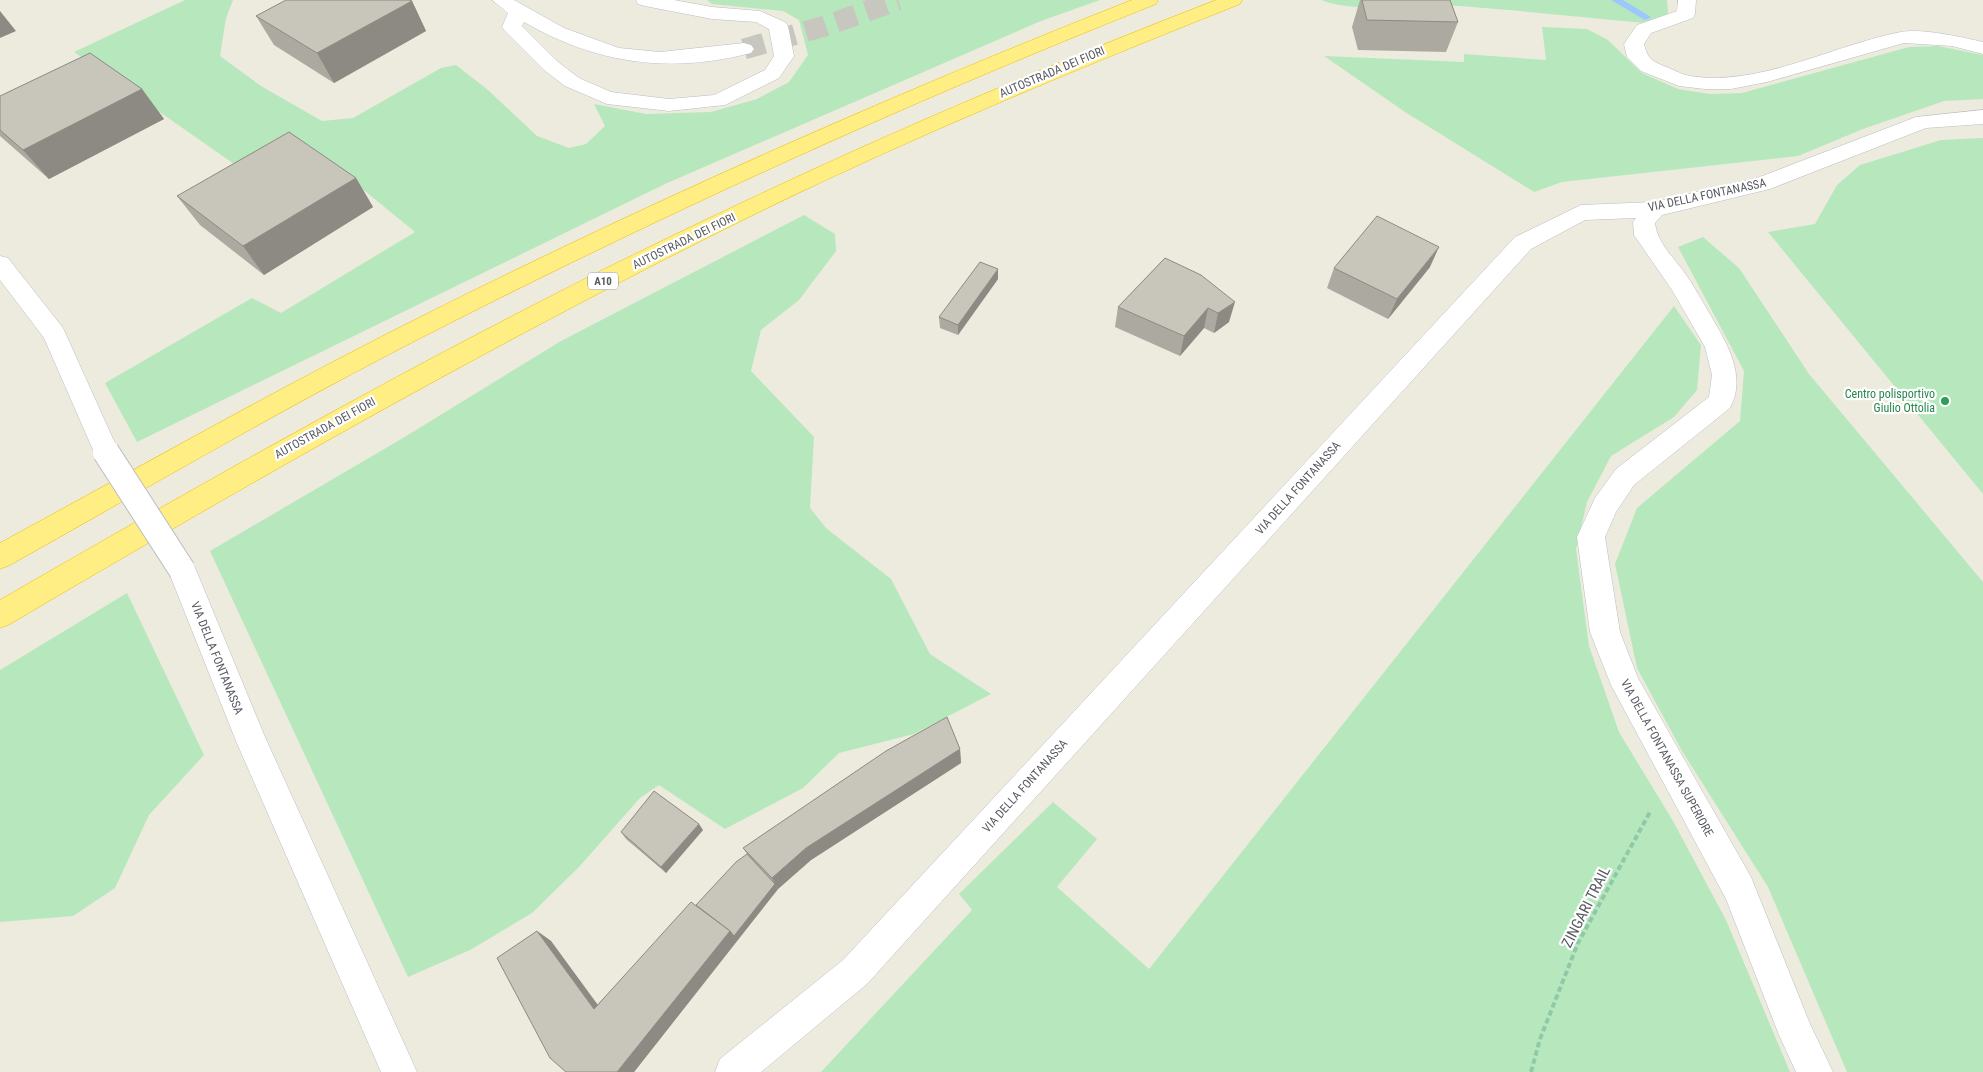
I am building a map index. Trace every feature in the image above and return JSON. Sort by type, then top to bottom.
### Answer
[{"type":"highway","points":[[0,557],[327,376],[511,283],[700,193],[880,111],[1061,34],[1149,0]]},
{"type":"highway","name":"AUTOSTRADA DEI FIORI","points":[[0,614],[356,409],[597,284],[787,191],[980,102],[1156,29],[1233,0]]},
{"type":"street","points":[[501,0],[518,11],[573,39],[625,55],[659,58],[744,49]]},
{"type":"street","points":[[518,11],[512,27],[520,38],[572,82],[607,98],[669,105],[718,101],[772,74],[784,56],[778,26],[760,17],[712,13],[645,0]]},
{"type":"street","points":[[1687,0],[1686,14],[1644,29],[1634,44],[1637,56],[1648,68],[1686,82],[1731,83],[1767,76],[1903,37],[1952,40],[1983,48]]},
{"type":"street","name":"VIA DELLA FONTANASSA","points":[[733,1072],[855,972],[1522,243],[1581,213],[1654,209],[1762,184],[1923,122],[1983,117]]},
{"type":"street","name":"VIA DELLA FONTANASSA SUPERIORE","points":[[1654,209],[1644,222],[1645,235],[1680,284],[1717,347],[1724,375],[1721,402],[1625,477],[1605,506],[1591,537],[1605,632],[1626,684],[1739,889],[1797,1035],[1815,1072]]},
{"type":"street","name":"VIA DELLA FONTANASSA","points":[[0,264],[54,334],[106,452],[182,570],[251,740],[399,1072]]},
{"type":"path","name":"ZINGARI TRAIL","points":[[1531,1072],[1540,1039],[1578,943],[1616,872],[1648,818],[1666,755]]},
{"type":"green space","points":[[185,0],[233,0],[226,18],[220,56],[261,86],[322,121],[353,118],[441,68],[456,65],[488,90],[537,136],[569,148],[586,144],[605,126],[594,104],[646,114],[711,112],[757,99],[789,82],[808,55],[799,20],[783,11],[712,4],[707,0],[1100,0],[1041,21],[665,184],[137,442],[105,383],[252,298],[281,313],[415,232],[311,147],[254,178],[74,52]]},
{"type":"green space","points":[[1321,0],[1667,0],[1668,11],[1666,17],[1645,23],[1442,5],[1350,6]]},
{"type":"green space","points":[[1542,27],[1587,29],[1608,40],[1642,73],[1678,89],[1710,94],[1742,93],[1909,47],[1938,46],[1983,55],[1983,99],[1944,101],[1863,129],[1798,156],[1562,182],[1534,192],[1405,112],[1324,56],[1464,62],[1464,54],[1546,60]]},
{"type":"green space","name":"Centro polisportivo Giulio Ottolia","points":[[1983,138],[1983,494],[1768,232],[1815,224],[1837,185],[1860,165],[1941,140]]},
{"type":"green space","points":[[804,215],[835,234],[836,251],[799,300],[761,330],[751,371],[814,437],[810,508],[826,528],[891,579],[930,654],[991,694],[914,734],[839,753],[803,788],[725,829],[659,785],[640,798],[579,867],[532,913],[470,950],[408,977],[210,551],[403,438],[561,341]]},
{"type":"green space","points":[[1703,237],[1739,268],[1809,374],[1983,582],[1983,1072],[1847,1072],[1768,887],[1682,751],[1637,668],[1615,564],[1637,508],[1740,421],[1744,371],[1678,247]]},
{"type":"green space","points":[[1674,306],[1701,345],[1697,390],[1674,417],[1611,456],[1587,502],[1576,549],[1589,646],[1619,732],[1673,821],[1726,920],[1790,1072],[821,1072],[972,910],[959,894],[1053,802],[1097,839],[1057,887],[1149,969]]},
{"type":"green space","points":[[127,593],[204,755],[149,815],[115,888],[73,916],[0,922],[0,670]]},
{"type":"building","points":[[286,0],[412,1],[317,53],[256,16]]},
{"type":"building","points":[[1362,0],[1450,0],[1458,22],[1367,20]]},
{"type":"building","points":[[90,53],[142,89],[23,150],[0,130],[0,96]]},
{"type":"building","points":[[289,132],[356,178],[243,246],[177,196]]},
{"type":"building","points":[[1377,216],[1439,247],[1397,299],[1334,268]]},
{"type":"building","points":[[1165,258],[1201,275],[1235,302],[1218,313],[1208,308],[1184,336],[1118,307]]},
{"type":"building","points":[[980,262],[998,269],[958,325],[939,317]]},
{"type":"building","points":[[947,717],[960,749],[806,848],[772,878],[743,848],[886,751]]},
{"type":"building","points":[[654,791],[699,824],[661,867],[621,832]]},
{"type":"building","points":[[747,854],[775,884],[734,936],[696,905],[736,862]]},
{"type":"building","points":[[691,902],[730,931],[617,1072],[566,1072],[550,1058],[497,958],[537,931],[594,1009]]},
{"type":"waterway","points":[[1616,0],[1646,17]]},
{"type":"tunnel","points":[[744,49],[825,26],[898,0]]},
{"type":"place","name":"Centro polisportivo Giulio Ottolia","points":[[1945,401]]}]
